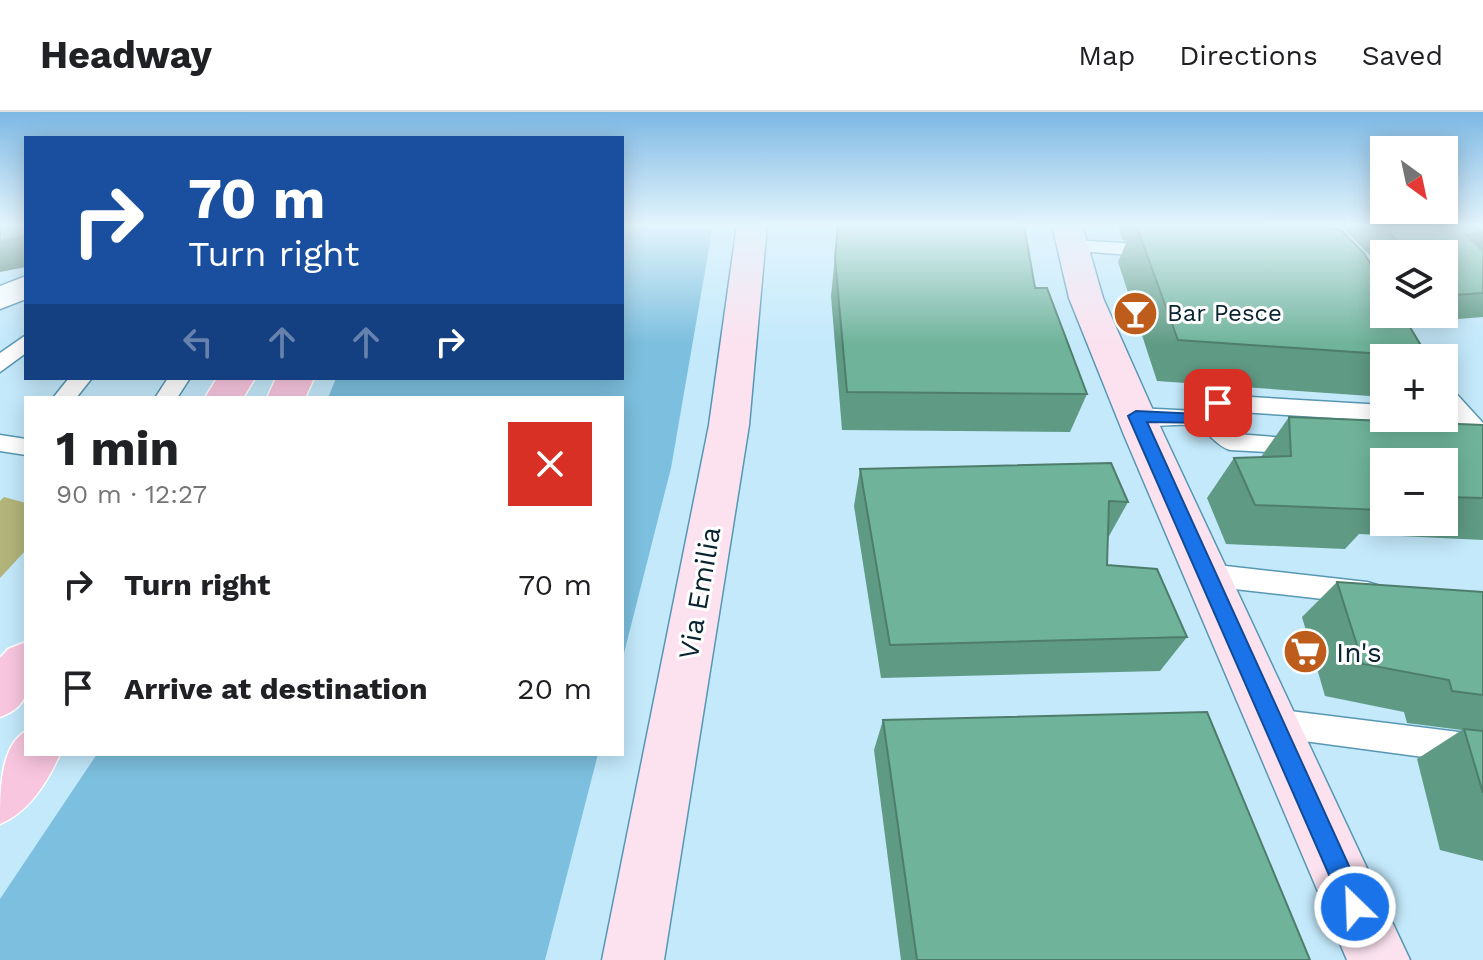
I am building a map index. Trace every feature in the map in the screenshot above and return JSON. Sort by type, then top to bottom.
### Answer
[{"type":"main road","name":"Via Emilia","points":[[633,960],[729,425],[747,265]]},
{"type":"main road","points":[[1076,265],[1086,298],[1136,416],[1379,960]]},
{"type":"main road","points":[[0,694],[24,666]]},
{"type":"main road","points":[[0,797],[31,756]]},
{"type":"street","points":[[0,299],[24,287]]},
{"type":"lane","points":[[0,365],[24,344]]},
{"type":"lane","points":[[66,396],[79,380]]},
{"type":"lane","points":[[1203,419],[1218,403],[1370,412]]},
{"type":"lane","points":[[1458,410],[1483,438]]},
{"type":"lane","points":[[1136,416],[1203,419],[1230,442],[1334,448]]},
{"type":"lane","points":[[1208,575],[1307,583],[1395,597]]},
{"type":"lane","points":[[1274,723],[1483,750]]},
{"type":"green space","points":[[4,497],[24,502],[24,552],[0,578],[0,501]]},
{"type":"water","points":[[624,265],[706,265],[671,468],[624,653],[624,396],[329,396],[335,380],[624,380]]},
{"type":"water","points":[[96,756],[597,756],[545,960],[0,960],[0,899]]},
{"type":"building","points":[[836,265],[1031,265],[1035,288],[1047,288],[1087,394],[847,392]]},
{"type":"building","points":[[1150,265],[1370,265],[1370,328],[1410,328],[1420,344],[1370,344],[1370,353],[1178,340]]},
{"type":"building","points":[[1458,265],[1483,265],[1483,293],[1458,295]]},
{"type":"building","points":[[1289,417],[1370,420],[1370,432],[1458,432],[1458,424],[1483,425],[1483,498],[1458,497],[1458,448],[1370,448],[1370,510],[1255,505],[1234,458],[1291,456]]},
{"type":"building","points":[[1111,463],[1128,502],[1109,501],[1107,565],[1157,569],[1187,637],[890,645],[860,469]]},
{"type":"building","points":[[1337,582],[1483,592],[1483,695],[1452,691],[1449,680],[1363,664]]},
{"type":"building","points":[[1207,712],[1310,960],[917,960],[883,720]]},
{"type":"building","points":[[1464,729],[1483,731],[1483,793]]},
{"type":"place","name":"Bar Pesce","points":[[1136,313]]},
{"type":"place","name":"In's","points":[[1305,652]]},
{"type":"route","points":[[1218,403],[1203,419],[1136,416],[1355,907]]}]
